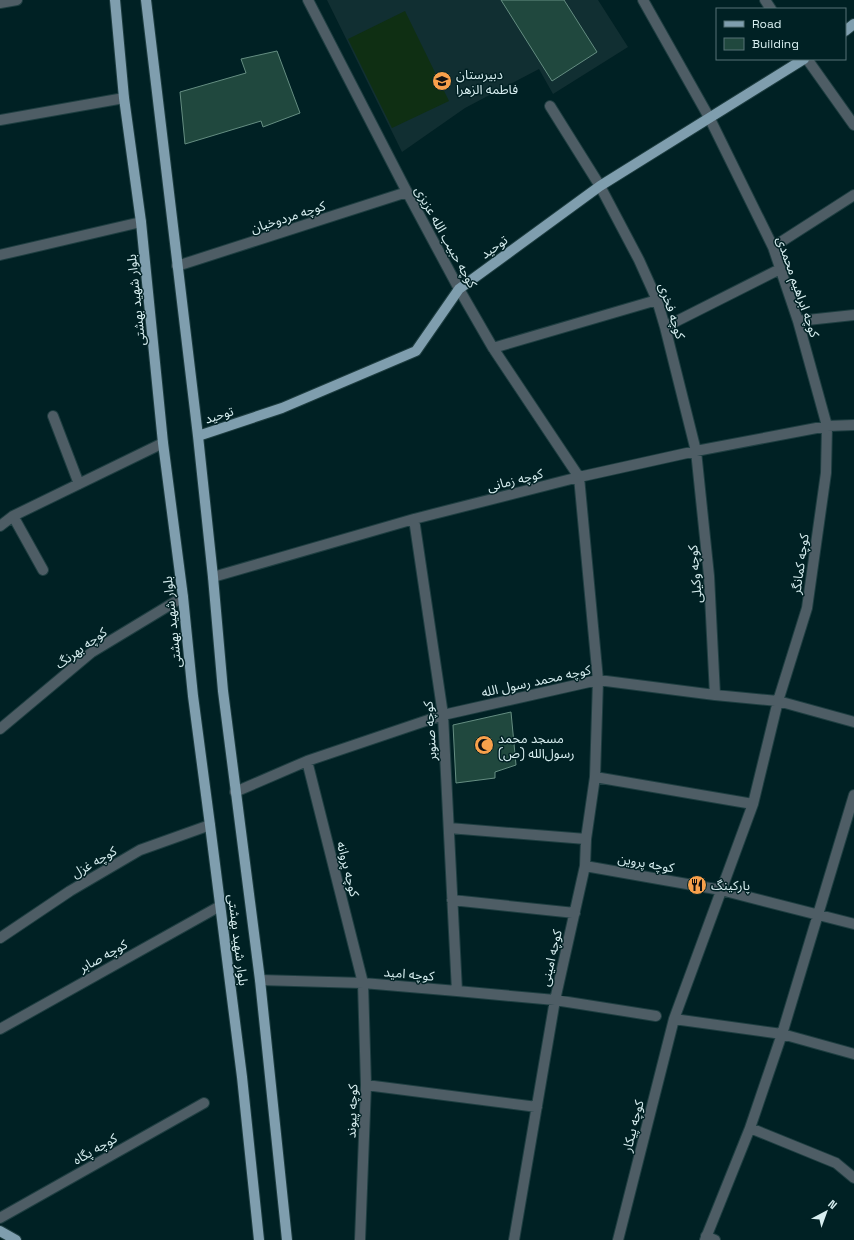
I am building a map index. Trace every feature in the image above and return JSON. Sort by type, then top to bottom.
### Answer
[{"type":"main road","name":"بلوار شهید بهشتی","points":[[115,0],[124,98],[141,222],[163,443],[183,597],[193,696],[242,1077],[259,1240]]},
{"type":"main road","name":"بلوار شهید بهشتی","points":[[146,0],[198,436],[223,690],[260,980],[287,1240]]},
{"type":"main road","points":[[846,30],[854,24]]},
{"type":"main road","name":"توحید","points":[[198,436],[282,408],[416,351],[460,289],[600,186],[804,60]]},
{"type":"main road","points":[[0,1231],[16,1240]]},
{"type":"street","points":[[0,3],[17,0]]},
{"type":"street","name":"کوچه حبیب الله عزیزی","points":[[308,0],[407,192],[493,348],[579,477]]},
{"type":"street","name":"کوچه ابراهیم محمدی","points":[[643,0],[710,119],[773,247],[798,321],[827,426]]},
{"type":"street","points":[[807,60],[854,125]]},
{"type":"street","points":[[0,120],[124,98]]},
{"type":"street","name":"کوچه فخری","points":[[550,106],[600,186],[639,260],[656,300],[665,327],[696,452]]},
{"type":"street","name":"کوچه مردوخیان","points":[[177,266],[407,192]]},
{"type":"street","points":[[773,247],[854,195]]},
{"type":"street","points":[[0,255],[141,222]]},
{"type":"street","points":[[665,327],[780,269]]},
{"type":"street","points":[[493,348],[656,300]]},
{"type":"street","points":[[798,321],[854,315]]},
{"type":"street","points":[[53,416],[79,484]]},
{"type":"street","name":"کوچه زمانی","points":[[213,577],[414,519],[579,477],[827,426],[854,425]]},
{"type":"street","name":"کوچه کمانگر","points":[[721,890],[753,804],[778,701],[807,608],[826,473],[827,426]]},
{"type":"street","points":[[0,526],[13,516],[163,443]]},
{"type":"street","name":"کوچه وکیلی","points":[[696,452],[710,576],[715,695]]},
{"type":"street","name":"کوچه امینی","points":[[514,1240],[555,1000],[585,866],[586,839],[595,777],[598,680],[579,477]]},
{"type":"street","points":[[13,516],[43,570]]},
{"type":"street","name":"کوچه صنوبر","points":[[414,519],[443,715],[457,991]]},
{"type":"street","name":"کوچه بهرنگ","points":[[0,729],[92,652],[183,597]]},
{"type":"street","name":"کوچه محمد رسول الله","points":[[235,792],[307,761],[443,715],[598,680],[715,695],[778,701],[854,722]]},
{"type":"street","name":"کوچه پروانه","points":[[307,761],[363,983]]},
{"type":"street","points":[[595,777],[753,804]]},
{"type":"street","points":[[709,1239],[750,1128],[782,1034],[818,914],[849,827],[854,795]]},
{"type":"street","name":"کوچه غزل","points":[[0,938],[70,891],[140,850],[210,826]]},
{"type":"street","points":[[449,828],[586,839]]},
{"type":"street","name":"کوچه پروین","points":[[585,866],[721,890],[854,924]]},
{"type":"street","name":"کوچه پیکار","points":[[618,1240],[674,1019],[721,890]]},
{"type":"street","points":[[452,900],[575,913]]},
{"type":"street","name":"کوچه صابر","points":[[0,1029],[220,906]]},
{"type":"street","name":"کوچه امید","points":[[260,980],[363,983],[457,991],[555,1000],[656,1016]]},
{"type":"street","name":"کوچه پیوند","points":[[360,1240],[366,1085],[363,983]]},
{"type":"street","points":[[674,1019],[782,1034],[854,1054]]},
{"type":"street","points":[[366,1085],[537,1107]]},
{"type":"street","name":"کوچه پگاه","points":[[0,1218],[204,1103]]},
{"type":"street","points":[[750,1128],[836,1163],[854,1178]]},
{"type":"shaded area","name":"دبیرستان فاطمه الزهرا","points":[[327,0],[598,0],[628,47],[553,94],[539,69],[465,108],[402,152]]},
{"type":"green space","points":[[405,11],[449,101],[392,128],[348,39]]},
{"type":"building","points":[[501,0],[564,0],[597,52],[552,81]]},
{"type":"building","points":[[277,51],[300,113],[263,127],[261,121],[185,144],[180,92],[246,73],[241,59]]},
{"type":"building","name":"مسجد محمد رسول‌الله (ص)","points":[[511,712],[516,765],[495,772],[495,778],[456,783],[453,725]]},
{"type":"place","name":"دبیرستان فاطمه الزهرا","points":[[442,81]]},
{"type":"place","name":"مسجد محمد رسول‌الله (ص)","points":[[484,745]]},
{"type":"place","name":"پارکینگ","points":[[697,885]]}]
